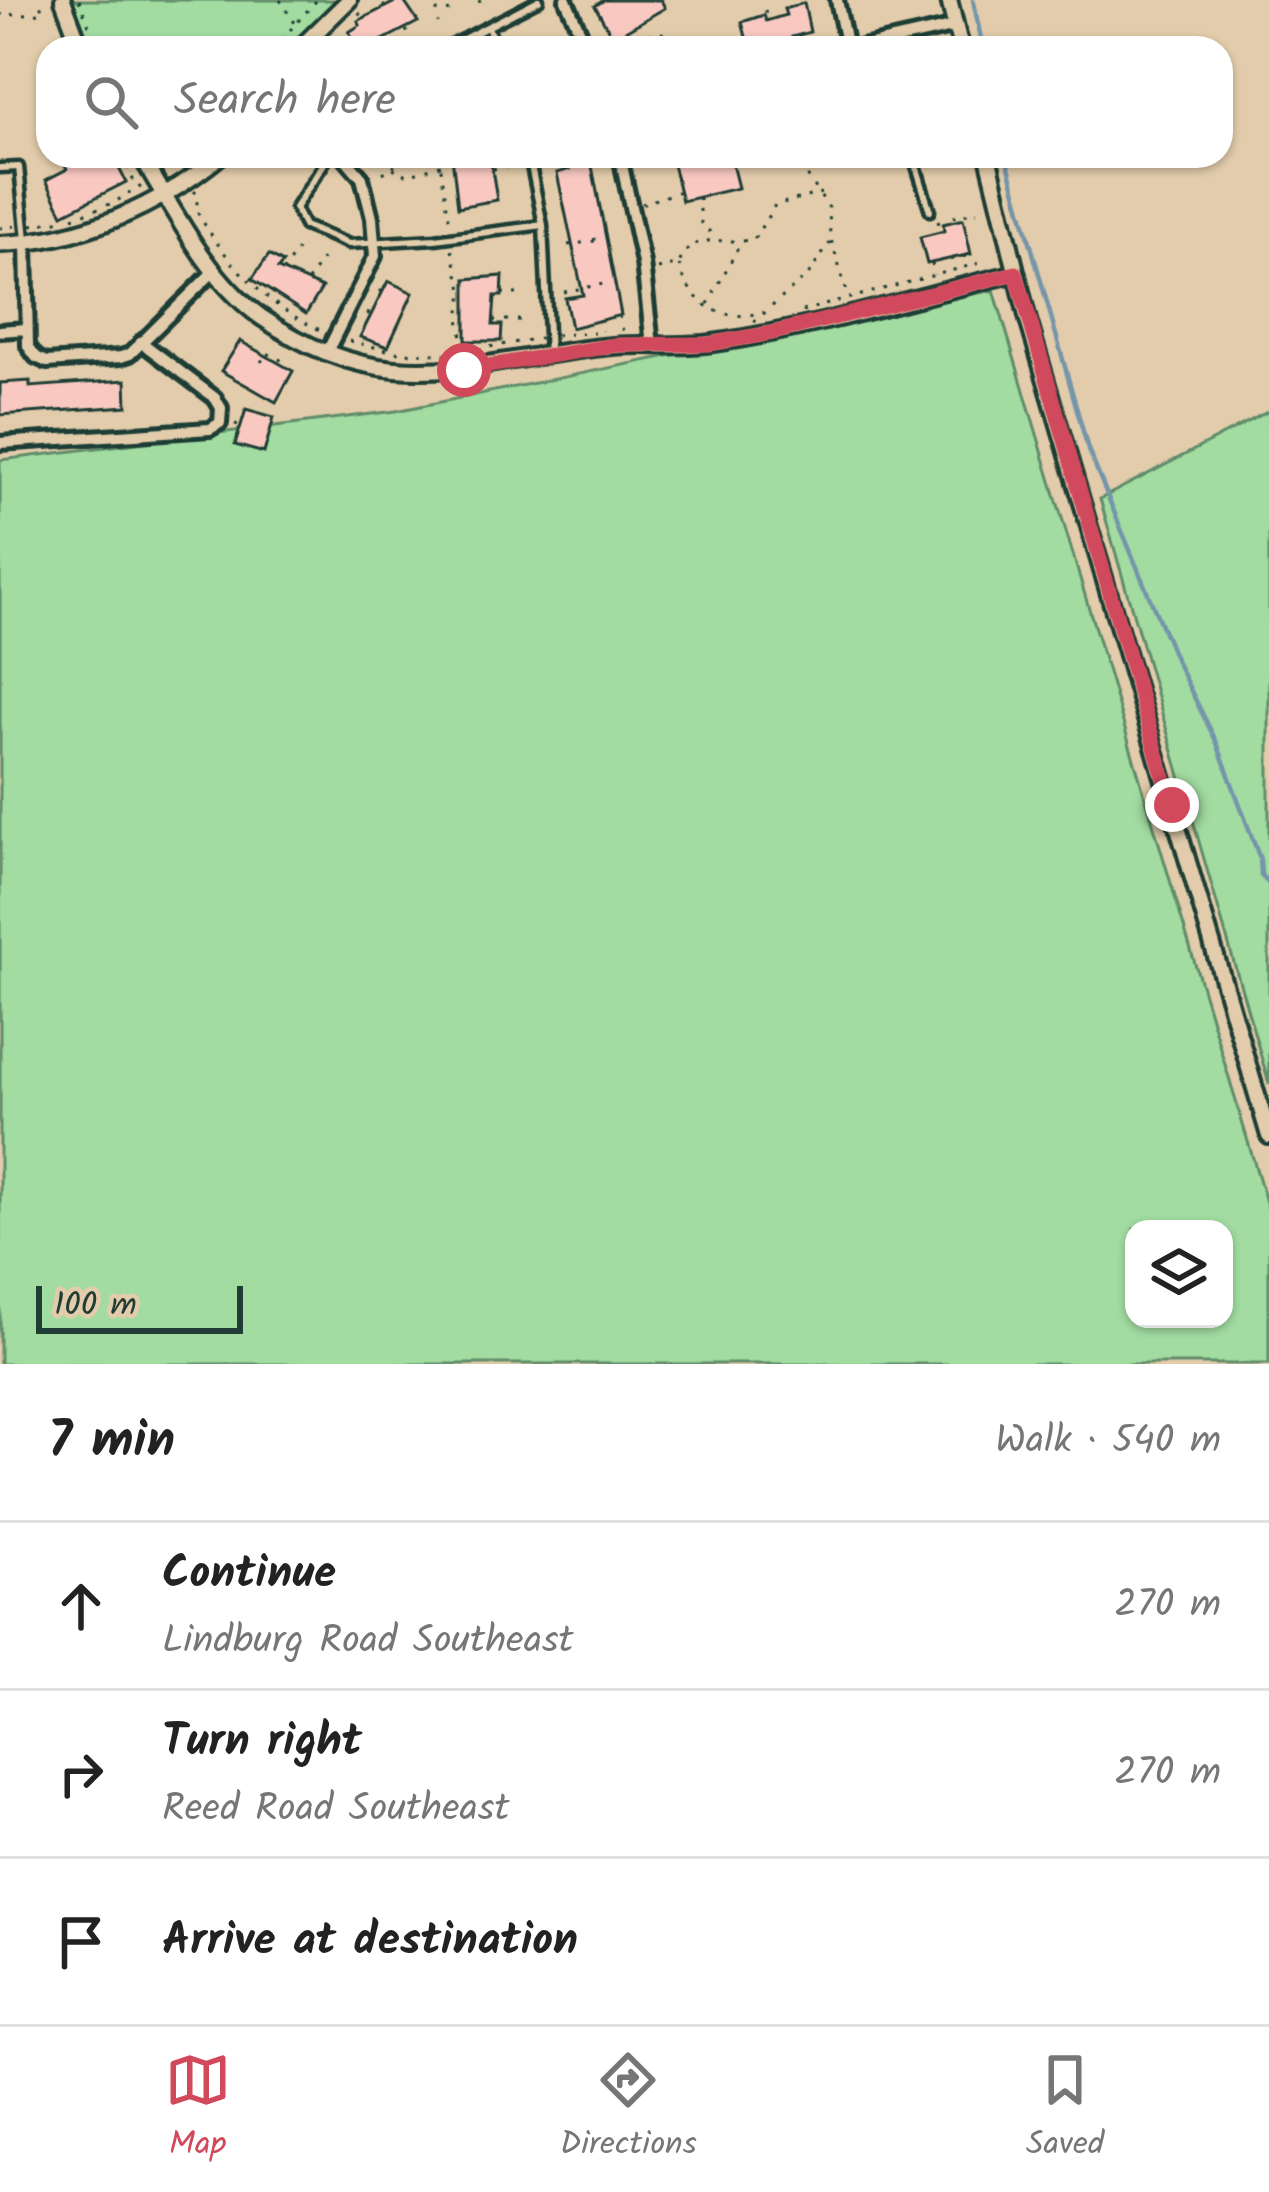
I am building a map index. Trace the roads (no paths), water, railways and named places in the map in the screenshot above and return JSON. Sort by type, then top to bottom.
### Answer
[{"type":"street","points":[[63,0],[76,36]]},
{"type":"street","points":[[566,0],[582,36]]},
{"type":"street","points":[[837,0],[844,36]]},
{"type":"street","points":[[949,0],[958,36]]},
{"type":"street","points":[[315,36],[357,10]]},
{"type":"street","points":[[911,36],[956,26]]},
{"type":"street","points":[[148,168],[215,270],[258,316],[327,352],[419,373],[616,345],[708,344],[772,333],[1016,273]]},
{"type":"street","points":[[0,244],[26,243],[95,226],[166,196],[204,168]]},
{"type":"street","points":[[327,352],[375,256],[376,240],[362,178],[353,168]]},
{"type":"street","points":[[623,168],[644,272],[652,345]]},
{"type":"street","points":[[991,168],[1016,273],[1269,1136]]},
{"type":"street","points":[[26,243],[26,329],[35,357],[47,362],[121,357],[215,270]]},
{"type":"street","points":[[0,331],[26,329]]},
{"type":"street","points":[[0,442],[210,429],[220,423],[221,408],[215,398],[141,342]]},
{"type":"lane","points":[[470,36],[539,0]]},
{"type":"lane","points":[[488,27],[491,36]]},
{"type":"lane","points":[[0,168],[19,167],[26,243]]},
{"type":"lane","points":[[320,168],[298,198],[297,217],[304,226],[349,244],[543,225]]},
{"type":"lane","points":[[531,168],[543,225],[549,356]]},
{"type":"lane","points":[[917,168],[930,211]]},
{"type":"waterway","points":[[973,0],[980,36]]},
{"type":"waterway","points":[[1009,168],[1088,449],[1176,661],[1217,743],[1260,859],[1261,875],[1269,884]]}]
